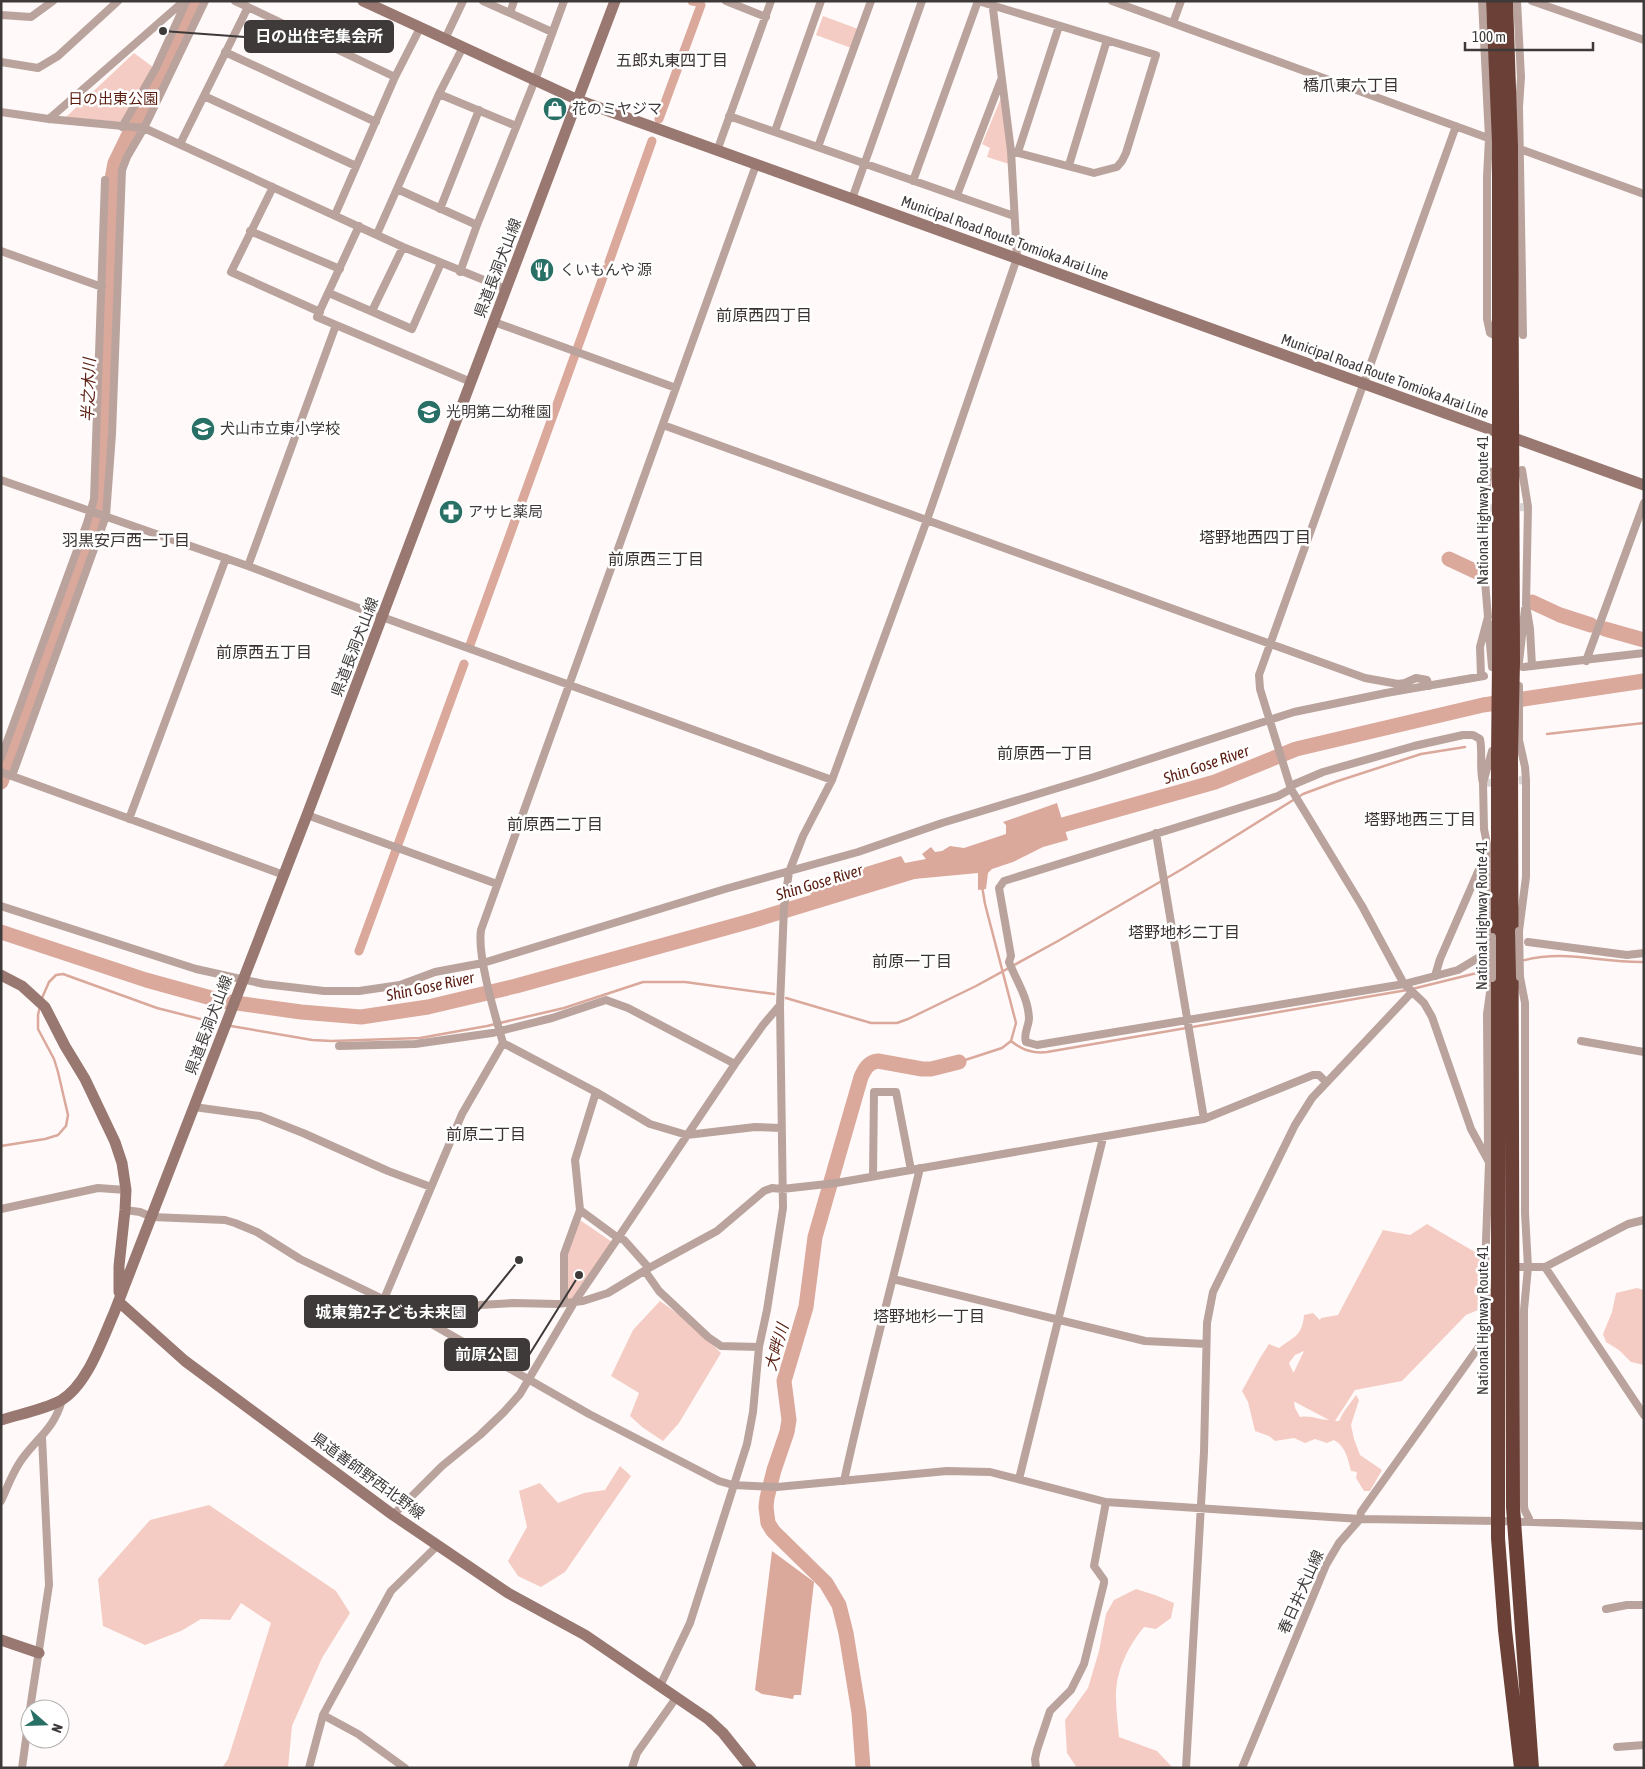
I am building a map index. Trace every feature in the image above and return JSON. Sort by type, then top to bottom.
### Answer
[{"type":"highway","name":"National Highway Route 41","points":[[1493,1],[1505,144],[1498,337],[1506,435],[1518,664],[1500,753],[1498,1538],[1505,1630],[1529,1767]]},
{"type":"highway","name":"National Highway Route 41","points":[[1506,1],[1506,435],[1496,665],[1500,753],[1513,1522],[1529,1767]]},
{"type":"highway","points":[[1505,1630],[1503,1671],[1513,1768]]},
{"type":"main road","name":"Municipal Road Route Tomioka Arai Line","points":[[362,1],[578,100],[1644,485]]},
{"type":"main road","name":"県道長洞犬山線","points":[[119,1302],[307,815],[615,1]]},
{"type":"main road","points":[[1,974],[22,986],[42,1004],[85,1079],[115,1142],[122,1163],[126,1190],[119,1266],[119,1302],[87,1370],[78,1385],[62,1400],[3,1420]]},
{"type":"main road","name":"県道善師野西北野線","points":[[119,1302],[185,1361],[393,1514],[508,1593],[586,1635],[708,1719],[722,1732],[746,1766]]},
{"type":"main road","points":[[1,1640],[39,1653]]},
{"type":"street","points":[[1,15],[31,17],[53,1]]},
{"type":"street","points":[[1,62],[38,68],[58,56],[118,1]]},
{"type":"street","points":[[49,119],[185,1]]},
{"type":"street","points":[[122,127],[156,68],[185,1]]},
{"type":"street","points":[[12,776],[105,516],[112,434],[122,170],[205,1]]},
{"type":"street","points":[[235,1],[395,77]]},
{"type":"street","points":[[445,39],[462,1]]},
{"type":"street","points":[[483,1],[552,32]]},
{"type":"street","points":[[510,13],[514,1]]},
{"type":"street","points":[[460,272],[564,1]]},
{"type":"street","points":[[726,1],[766,17]]},
{"type":"street","points":[[717,151],[771,1]]},
{"type":"street","points":[[775,131],[821,1]]},
{"type":"street","points":[[818,147],[871,1]]},
{"type":"street","points":[[852,199],[866,164],[922,1]]},
{"type":"street","points":[[914,181],[978,1],[1156,55],[1122,162],[1117,166],[1094,173],[1015,152]]},
{"type":"street","points":[[1112,1],[1644,194]]},
{"type":"street","points":[[1173,23],[1181,1]]},
{"type":"street","points":[[1482,1],[1505,144],[1523,335]]},
{"type":"street","points":[[1505,144],[1518,107],[1521,76],[1517,1]]},
{"type":"street","points":[[1532,1],[1644,40]]},
{"type":"street","points":[[660,1686],[690,1623],[746,1444],[753,1412],[759,1347],[767,1310],[783,1208],[780,1005],[784,907],[789,872],[802,836],[832,780],[927,520],[1017,258],[1014,216],[1015,152],[1001,78],[992,4]]},
{"type":"street","points":[[180,144],[248,7]]},
{"type":"street","points":[[1015,152],[1060,26]]},
{"type":"street","points":[[335,215],[395,77],[420,28]]},
{"type":"street","points":[[1069,165],[1107,40]]},
{"type":"street","points":[[377,234],[439,94],[463,47]]},
{"type":"street","points":[[225,52],[376,122]]},
{"type":"street","points":[[957,195],[1001,78]]},
{"type":"street","points":[[439,94],[516,126]]},
{"type":"street","points":[[204,96],[356,166]]},
{"type":"street","points":[[440,209],[479,110]]},
{"type":"street","points":[[1,112],[49,119],[141,128],[180,144],[441,264],[506,289]]},
{"type":"street","points":[[729,116],[1014,216]]},
{"type":"street","points":[[1456,126],[1259,675],[1260,689],[1291,789],[1362,906],[1404,984],[1424,1003],[1432,1017],[1471,1129],[1489,1163]]},
{"type":"street","points":[[756,165],[497,884],[480,941],[483,963],[503,1042],[596,1092],[650,1124],[688,1135],[754,1127],[781,1128]]},
{"type":"street","points":[[1,758],[92,512],[105,180]]},
{"type":"street","points":[[273,187],[231,272],[320,312]]},
{"type":"street","points":[[396,189],[477,225]]},
{"type":"street","points":[[359,226],[318,317],[471,382]]},
{"type":"street","points":[[250,232],[340,269]]},
{"type":"street","points":[[372,311],[403,247]]},
{"type":"street","points":[[1,250],[102,286]]},
{"type":"street","points":[[329,293],[412,329],[441,264]]},
{"type":"street","points":[[494,322],[676,388]]},
{"type":"street","points":[[248,566],[336,325]]},
{"type":"street","points":[[663,425],[1365,678],[1398,684],[1416,678],[1427,680],[1429,686]]},
{"type":"street","points":[[1522,470],[1528,506],[1526,605],[1530,629],[1532,666]]},
{"type":"street","points":[[1489,471],[1484,508],[1484,570],[1488,617],[1496,665]]},
{"type":"street","points":[[1,480],[226,558],[382,617],[832,780]]},
{"type":"street","points":[[1586,660],[1644,503]]},
{"type":"street","points":[[129,819],[226,558]]},
{"type":"street","points":[[1526,605],[1518,664],[1519,740],[1526,780],[1526,877],[1519,931],[1520,977],[1525,1003],[1525,1213],[1528,1267],[1524,1310],[1524,1513],[1530,1522]]},
{"type":"street","points":[[1,906],[196,969],[243,979],[324,991],[360,991],[400,985],[435,972],[483,963],[716,892],[858,852],[942,823],[1294,712],[1482,676],[1480,647],[1488,617]]},
{"type":"street","points":[[1518,664],[1532,666],[1644,653]]},
{"type":"street","points":[[1484,783],[1480,771],[1480,739],[1473,735],[1463,735],[1404,748],[1323,772],[1278,796],[1004,881],[999,888],[1011,956],[1009,962],[1021,986],[1029,1019],[1025,1038],[1026,1042],[1037,1045],[1404,984],[1458,970],[1488,952]]},
{"type":"street","points":[[1484,783],[1500,753]]},
{"type":"street","points":[[1,772],[284,875]]},
{"type":"street","name":"春日井犬山線","points":[[1242,1768],[1326,1565],[1340,1543],[1360,1520],[1361,1512],[1490,1329],[1485,1267],[1489,1163],[1488,1014],[1492,978],[1492,937],[1488,910],[1488,850],[1484,829],[1484,783]]},
{"type":"street","points":[[307,815],[497,884]]},
{"type":"street","points":[[1156,833],[1204,1119]]},
{"type":"street","points":[[1435,976],[1440,959],[1488,850]]},
{"type":"street","points":[[1528,942],[1627,955],[1644,953]]},
{"type":"street","points":[[1186,1768],[1200,1508],[1207,1323],[1213,1292],[1295,1125],[1312,1098],[1412,992]]},
{"type":"street","points":[[339,1046],[422,1043],[499,1031],[568,1014],[606,1000],[628,1008],[735,1064]]},
{"type":"street","points":[[393,1514],[442,1466],[480,1435],[520,1394],[575,1301],[735,1064],[780,1005]]},
{"type":"street","points":[[1581,1041],[1644,1052]]},
{"type":"street","points":[[384,1298],[462,1114],[503,1042]]},
{"type":"street","points":[[416,1315],[443,1313],[480,1305],[583,1301],[608,1293],[717,1231],[764,1191],[772,1188],[782,1189],[836,1183],[1204,1119],[1313,1075],[1319,1075],[1326,1082]]},
{"type":"street","points":[[564,1303],[564,1254],[580,1210],[575,1160],[596,1092]]},
{"type":"street","points":[[873,1176],[874,1092],[896,1092],[911,1170]]},
{"type":"street","points":[[194,1107],[260,1116],[388,1171],[431,1187]]},
{"type":"street","points":[[1018,1478],[1103,1138]]},
{"type":"street","points":[[844,1481],[864,1392],[920,1168]]},
{"type":"street","points":[[1,1209],[98,1188],[126,1190]]},
{"type":"street","points":[[125,1210],[140,1212],[152,1217],[211,1219],[236,1223],[257,1232],[300,1259],[416,1315],[589,1414],[719,1481],[733,1485],[777,1487],[947,1471],[990,1472],[1106,1502],[1360,1520],[1499,1521],[1644,1526]]},
{"type":"street","points":[[580,1210],[618,1238],[624,1240],[647,1270],[659,1291],[708,1337],[721,1346],[759,1347]]},
{"type":"street","points":[[1518,1267],[1545,1267],[1628,1224],[1644,1220]]},
{"type":"street","points":[[1485,1267],[1494,1267]]},
{"type":"street","points":[[1545,1267],[1644,1415]]},
{"type":"street","points":[[893,1279],[1145,1341],[1206,1344]]},
{"type":"street","points":[[1,1501],[21,1460],[53,1422],[62,1400]]},
{"type":"street","points":[[32,1699],[49,1585],[42,1437]]},
{"type":"street","points":[[1036,1768],[1037,1750],[1050,1711],[1071,1690],[1084,1664],[1104,1583],[1104,1580],[1094,1566],[1106,1502]]},
{"type":"street","points":[[309,1768],[323,1715],[391,1591],[438,1545]]},
{"type":"street","points":[[1606,1609],[1627,1605],[1644,1605]]},
{"type":"street","points":[[632,1768],[637,1753],[676,1698]]},
{"type":"street","points":[[323,1715],[358,1734],[405,1768]]},
{"type":"street","points":[[1617,1747],[1644,1745]]},
{"type":"street","points":[[22,1768],[25,1749]]},
{"type":"green space","points":[[823,16],[858,29],[851,48],[816,35]]},
{"type":"green space","name":"日の出東公園","points":[[134,53],[153,67],[122,122],[66,117]]},
{"type":"green space","points":[[1001,98],[1009,164],[987,157],[990,148],[982,144]]},
{"type":"green space","points":[[580,1220],[612,1242],[574,1299],[567,1299],[568,1251]]},
{"type":"green space","points":[[1427,1224],[1480,1255],[1478,1310],[1466,1315],[1402,1381],[1355,1390],[1335,1421],[1339,1421],[1356,1395],[1359,1400],[1351,1425],[1354,1439],[1360,1455],[1382,1470],[1370,1491],[1364,1491],[1356,1478],[1357,1472],[1351,1471],[1344,1450],[1334,1440],[1327,1443],[1315,1439],[1305,1443],[1294,1438],[1275,1441],[1269,1436],[1255,1431],[1248,1402],[1242,1391],[1269,1344],[1279,1348],[1297,1335],[1304,1315],[1313,1313],[1320,1320],[1321,1318],[1338,1315],[1383,1230],[1410,1235]],"holes":[[[1304,1351],[1294,1372],[1293,1372],[1289,1363],[1295,1355]],[[1295,1402],[1329,1420],[1300,1417]]]},
{"type":"green space","points":[[1637,1288],[1644,1290],[1644,1365],[1631,1362],[1619,1350],[1606,1342],[1603,1334],[1612,1312],[1616,1293]]},
{"type":"green space","points":[[660,1301],[688,1321],[721,1353],[679,1423],[663,1441],[642,1427],[630,1416],[639,1393],[611,1376],[633,1330]]},
{"type":"green space","points":[[620,1466],[631,1476],[565,1572],[541,1587],[518,1576],[508,1561],[527,1527],[519,1491],[540,1483],[558,1503],[584,1493],[605,1490]]},
{"type":"green space","points":[[209,1505],[336,1591],[350,1613],[322,1658],[292,1726],[288,1768],[222,1768],[228,1759],[271,1623],[241,1603],[230,1620],[201,1619],[181,1631],[145,1645],[103,1626],[98,1579],[150,1520]]},
{"type":"green space","points":[[1136,1589],[1174,1603],[1171,1618],[1156,1629],[1144,1627],[1124,1660],[1116,1689],[1119,1737],[1157,1751],[1173,1768],[1077,1768],[1067,1753],[1065,1720],[1088,1688],[1099,1651],[1106,1614],[1114,1600]]},
{"type":"water","points":[[1057,803],[1068,840],[1043,847],[1013,862],[992,869],[988,873],[986,889],[978,890],[978,873],[914,879],[906,871],[876,878],[856,886],[811,896],[808,885],[901,856],[905,863],[926,859],[922,854],[931,847],[935,852],[942,851],[950,846],[964,848],[1006,834],[1006,825],[1003,822]]},
{"type":"water","points":[[772,1551],[814,1582],[801,1695],[794,1695],[793,1699],[762,1694],[755,1690]]},
{"type":"waterway","name":"半之木川","points":[[1,782],[68,606],[101,499],[112,253],[112,179],[115,163],[194,1]]},
{"type":"waterway","points":[[659,119],[701,5],[699,2],[692,1]]},
{"type":"waterway","points":[[609,262],[652,141]]},
{"type":"waterway","points":[[470,645],[606,269]]},
{"type":"waterway","points":[[1449,559],[1479,573]]},
{"type":"waterway","points":[[1532,602],[1560,615],[1591,625]]},
{"type":"waterway","points":[[1605,629],[1644,640]]},
{"type":"waterway","points":[[359,951],[464,664]]},
{"type":"waterway","name":"Shin Gose River","points":[[1045,830],[1215,782],[1296,749],[1483,705],[1644,681]]},
{"type":"waterway","points":[[1547,734],[1644,723]]},
{"type":"waterway","points":[[786,998],[871,1023],[897,1023],[908,1019],[976,986],[1058,941],[1184,868],[1303,794],[1421,754],[1465,747]]},
{"type":"waterway","name":"Shin Gose River","points":[[1,932],[146,980],[222,1001],[301,1012],[361,1017],[428,1007],[516,986],[751,921],[928,867]]},
{"type":"waterway","points":[[959,1062],[1002,1048],[1011,1041],[1016,1023],[982,886]]},
{"type":"waterway","points":[[1521,961],[1553,956],[1568,956],[1644,962]]},
{"type":"waterway","points":[[1412,989],[1489,970]]},
{"type":"waterway","points":[[42,998],[49,982],[56,975],[63,974],[157,1008],[216,1023]]},
{"type":"waterway","points":[[231,1026],[312,1040],[420,1038],[487,1026],[564,1008],[643,982],[685,982],[774,994]]},
{"type":"waterway","points":[[1011,1041],[1028,1051],[1047,1052],[1407,990]]},
{"type":"waterway","points":[[1,1146],[45,1139],[58,1135],[66,1126],[68,1115],[58,1072],[54,1059],[38,1029],[40,1006]]},
{"type":"waterway","name":"大畔川","points":[[863,1768],[859,1713],[846,1633],[839,1605],[826,1583],[773,1531],[768,1523],[767,1498],[787,1432],[789,1420],[784,1381],[806,1307],[815,1237],[861,1077],[868,1066],[878,1061],[922,1069],[931,1069],[959,1062]]},
{"type":"tunnel","points":[[1484,508],[1528,507]]},
{"type":"tunnel","points":[[1483,783],[1526,780]]},
{"type":"place","name":"日の出住宅集会所","points":[[163,31]]},
{"type":"place","name":"花のミヤジマ","points":[[555,109]]},
{"type":"place","name":"くいもんや 源","points":[[542,270]]},
{"type":"place","name":"光明第二幼稚園","points":[[429,412]]},
{"type":"place","name":"犬山市立東小学校","points":[[203,429]]},
{"type":"place","name":"アサヒ薬局","points":[[451,512]]},
{"type":"place","name":"城東第2子ども未来園","points":[[519,1260]]},
{"type":"place","name":"前原公園","points":[[579,1275]]},
{"type":"district","name":"五郎丸東四丁目","points":[[672,60]]},
{"type":"district","name":"橋爪東六丁目","points":[[1351,85]]},
{"type":"district","name":"前原西四丁目","points":[[764,315]]},
{"type":"district","name":"塔野地西四丁目","points":[[1255,537]]},
{"type":"district","name":"羽黒安戸西一丁目","points":[[126,540]]},
{"type":"district","name":"前原西三丁目","points":[[656,559]]},
{"type":"district","name":"前原西五丁目","points":[[264,652]]},
{"type":"district","name":"前原西一丁目","points":[[1045,753]]},
{"type":"district","name":"塔野地西三丁目","points":[[1420,819]]},
{"type":"district","name":"前原西二丁目","points":[[555,824]]},
{"type":"district","name":"塔野地杉二丁目","points":[[1184,932]]},
{"type":"district","name":"前原一丁目","points":[[912,961]]},
{"type":"district","name":"前原二丁目","points":[[486,1134]]},
{"type":"district","name":"塔野地杉一丁目","points":[[929,1316]]}]
